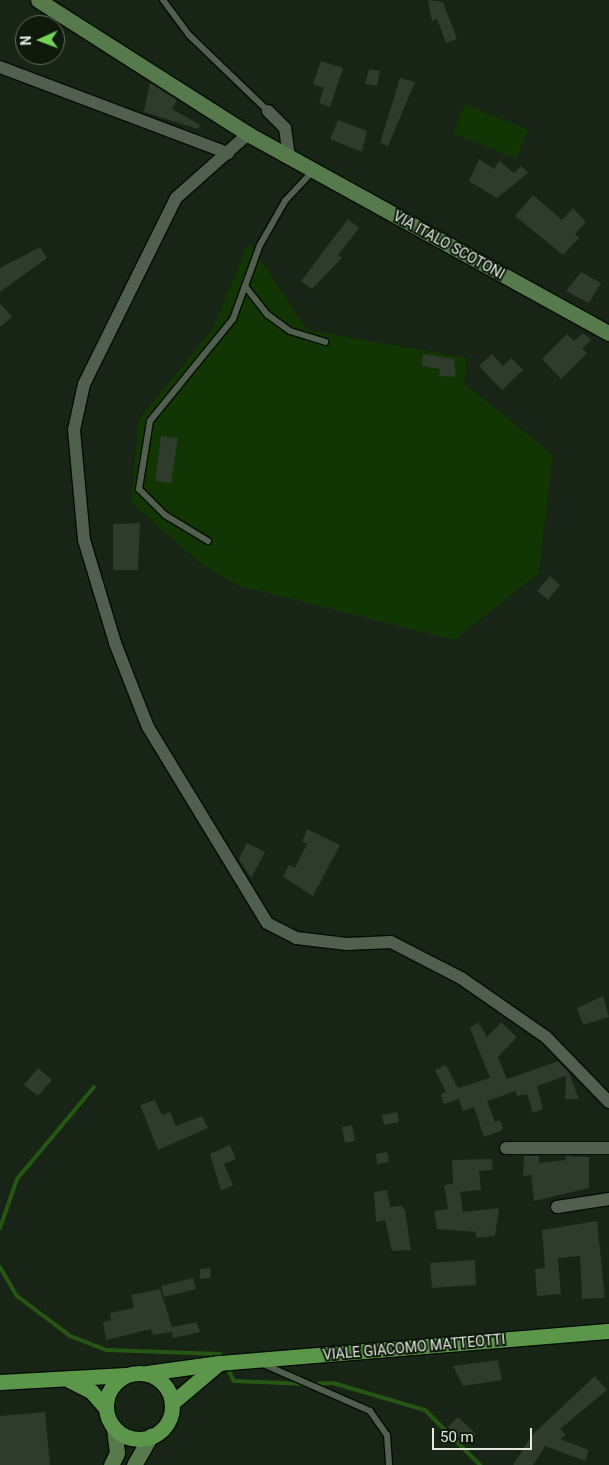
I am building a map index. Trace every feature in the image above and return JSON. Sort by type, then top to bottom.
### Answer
[{"type":"main road","name":"VIALE GIACOMO MATTEOTTI","points":[[0,1382],[70,1380],[147,1373],[219,1363],[609,1331]]},
{"type":"main road","points":[[70,1380],[91,1391],[106,1408],[114,1427],[131,1438],[152,1436],[167,1423],[172,1403],[219,1363]]},
{"type":"main road","points":[[147,1373],[164,1384],[172,1403]]},
{"type":"main road","points":[[106,1408],[111,1388],[126,1375]]},
{"type":"street","name":"VIA ITALO SCOTONI","points":[[38,0],[248,134],[609,334]]},
{"type":"street","points":[[0,68],[228,153]]},
{"type":"street","points":[[268,111],[285,128],[288,156]]},
{"type":"street","points":[[248,134],[176,198],[84,384],[74,430],[84,540],[148,727],[267,923],[296,938],[347,944],[391,942],[453,974],[546,1037],[609,1102]]},
{"type":"street","points":[[506,1148],[609,1148]]},
{"type":"street","points":[[557,1207],[609,1199]]},
{"type":"street","points":[[111,1465],[117,1453],[114,1427]]},
{"type":"street","points":[[134,1465],[152,1436]]},
{"type":"lane","points":[[164,0],[189,35],[268,111]]},
{"type":"lane","points":[[208,541],[165,515],[139,489],[150,421],[233,320],[245,286],[276,216],[313,170]]},
{"type":"lane","points":[[245,286],[283,325],[325,342]]},
{"type":"lane","points":[[255,1360],[370,1411],[387,1435],[389,1465]]},
{"type":"green space","points":[[465,104],[528,130],[516,159],[453,133]]},
{"type":"green space","points":[[249,242],[307,330],[467,358],[464,383],[553,455],[539,573],[454,640],[239,586],[200,563],[131,502],[139,419],[213,328]]},
{"type":"building","points":[[428,0],[443,2],[457,39],[446,43],[437,19],[432,21]]},
{"type":"building","points":[[321,61],[343,68],[330,107],[319,103],[324,88],[313,84]]},
{"type":"building","points":[[369,69],[380,71],[377,86],[365,84]]},
{"type":"building","points":[[400,78],[415,82],[388,146],[380,143]]},
{"type":"building","points":[[150,83],[177,100],[172,109],[200,125],[198,129],[144,112]]},
{"type":"building","points":[[338,120],[367,131],[362,152],[330,139]]},
{"type":"building","points":[[479,159],[494,169],[499,161],[514,173],[521,166],[528,173],[497,198],[469,181]]},
{"type":"building","points":[[533,195],[562,220],[573,208],[586,222],[575,234],[579,238],[563,255],[515,216]]},
{"type":"building","points":[[348,219],[359,228],[338,255],[342,258],[312,289],[301,281]]},
{"type":"building","points":[[40,247],[47,258],[0,292],[0,268]]},
{"type":"building","points":[[581,272],[601,283],[589,303],[566,291]]},
{"type":"building","points":[[0,303],[12,317],[0,327]]},
{"type":"building","points":[[583,333],[591,340],[582,349],[587,353],[561,379],[542,359],[567,334],[574,341]]},
{"type":"building","points":[[423,354],[454,359],[456,377],[439,376],[440,369],[422,366]]},
{"type":"building","points":[[492,354],[503,366],[511,358],[523,370],[502,390],[479,366]]},
{"type":"building","points":[[161,436],[178,438],[171,483],[155,481]]},
{"type":"building","points":[[140,523],[138,570],[113,570],[113,524]]},
{"type":"building","points":[[550,576],[560,585],[548,600],[537,591]]},
{"type":"building","points":[[307,829],[340,845],[313,896],[283,877],[289,865],[295,868],[307,844],[302,842]]},
{"type":"building","points":[[247,843],[265,852],[251,878],[239,859]]},
{"type":"building","points":[[603,996],[609,1017],[583,1025],[577,1008]]},
{"type":"building","points":[[478,1022],[487,1037],[501,1022],[517,1037],[498,1057],[507,1079],[558,1061],[569,1073],[579,1099],[565,1099],[566,1076],[537,1086],[543,1109],[533,1113],[527,1094],[517,1096],[516,1091],[487,1101],[495,1122],[500,1120],[503,1130],[484,1137],[474,1107],[463,1111],[459,1099],[444,1104],[441,1094],[446,1092],[435,1070],[446,1065],[458,1088],[490,1078],[470,1028]]},
{"type":"building","points":[[38,1068],[52,1080],[38,1096],[24,1085]]},
{"type":"building","points":[[155,1100],[162,1115],[170,1112],[176,1126],[202,1116],[208,1128],[158,1150],[140,1105]]},
{"type":"building","points":[[397,1112],[399,1122],[384,1125],[382,1115]]},
{"type":"building","points":[[352,1125],[355,1141],[345,1143],[342,1127]]},
{"type":"building","points":[[230,1145],[236,1159],[224,1164],[233,1185],[221,1191],[210,1154]]},
{"type":"building","points":[[387,1152],[389,1162],[377,1164],[376,1154]]},
{"type":"building","points":[[524,1156],[539,1156],[539,1163],[566,1160],[566,1156],[589,1157],[589,1188],[534,1201],[531,1175],[523,1176]]},
{"type":"building","points":[[492,1159],[493,1170],[479,1171],[481,1190],[460,1192],[463,1212],[499,1208],[495,1236],[476,1238],[476,1232],[437,1229],[434,1211],[448,1209],[444,1185],[453,1184],[452,1160]]},
{"type":"building","points":[[387,1190],[390,1207],[402,1206],[405,1210],[411,1250],[392,1251],[385,1220],[376,1222],[374,1192]]},
{"type":"building","points":[[597,1221],[605,1298],[582,1299],[580,1256],[558,1258],[561,1294],[537,1296],[535,1269],[545,1268],[542,1230]]},
{"type":"building","points":[[475,1260],[476,1285],[432,1288],[430,1263]]},
{"type":"building","points":[[210,1268],[211,1278],[200,1279],[200,1269]]},
{"type":"building","points":[[193,1278],[196,1289],[164,1297],[161,1286]]},
{"type":"building","points":[[160,1289],[172,1327],[197,1322],[200,1332],[173,1338],[172,1332],[153,1335],[151,1329],[106,1340],[103,1322],[111,1320],[110,1313],[134,1308],[131,1295]]},
{"type":"building","points":[[498,1360],[502,1380],[463,1386],[453,1366]]},
{"type":"building","points":[[595,1376],[607,1390],[560,1429],[566,1435],[560,1439],[589,1450],[585,1461],[545,1446],[533,1465],[513,1465],[533,1434]]},
{"type":"building","points":[[45,1412],[50,1465],[0,1465],[0,1416]]},
{"type":"building","points":[[458,1417],[476,1434],[466,1444],[448,1427]]},
{"type":"waterway","points":[[0,1228],[17,1179],[94,1087]]},
{"type":"waterway","points":[[0,1267],[17,1296],[70,1336],[107,1350],[220,1354],[223,1360]]},
{"type":"waterway","points":[[226,1366],[234,1381],[305,1384]]},
{"type":"waterway","points":[[312,1384],[333,1383],[425,1410],[480,1465]]}]
